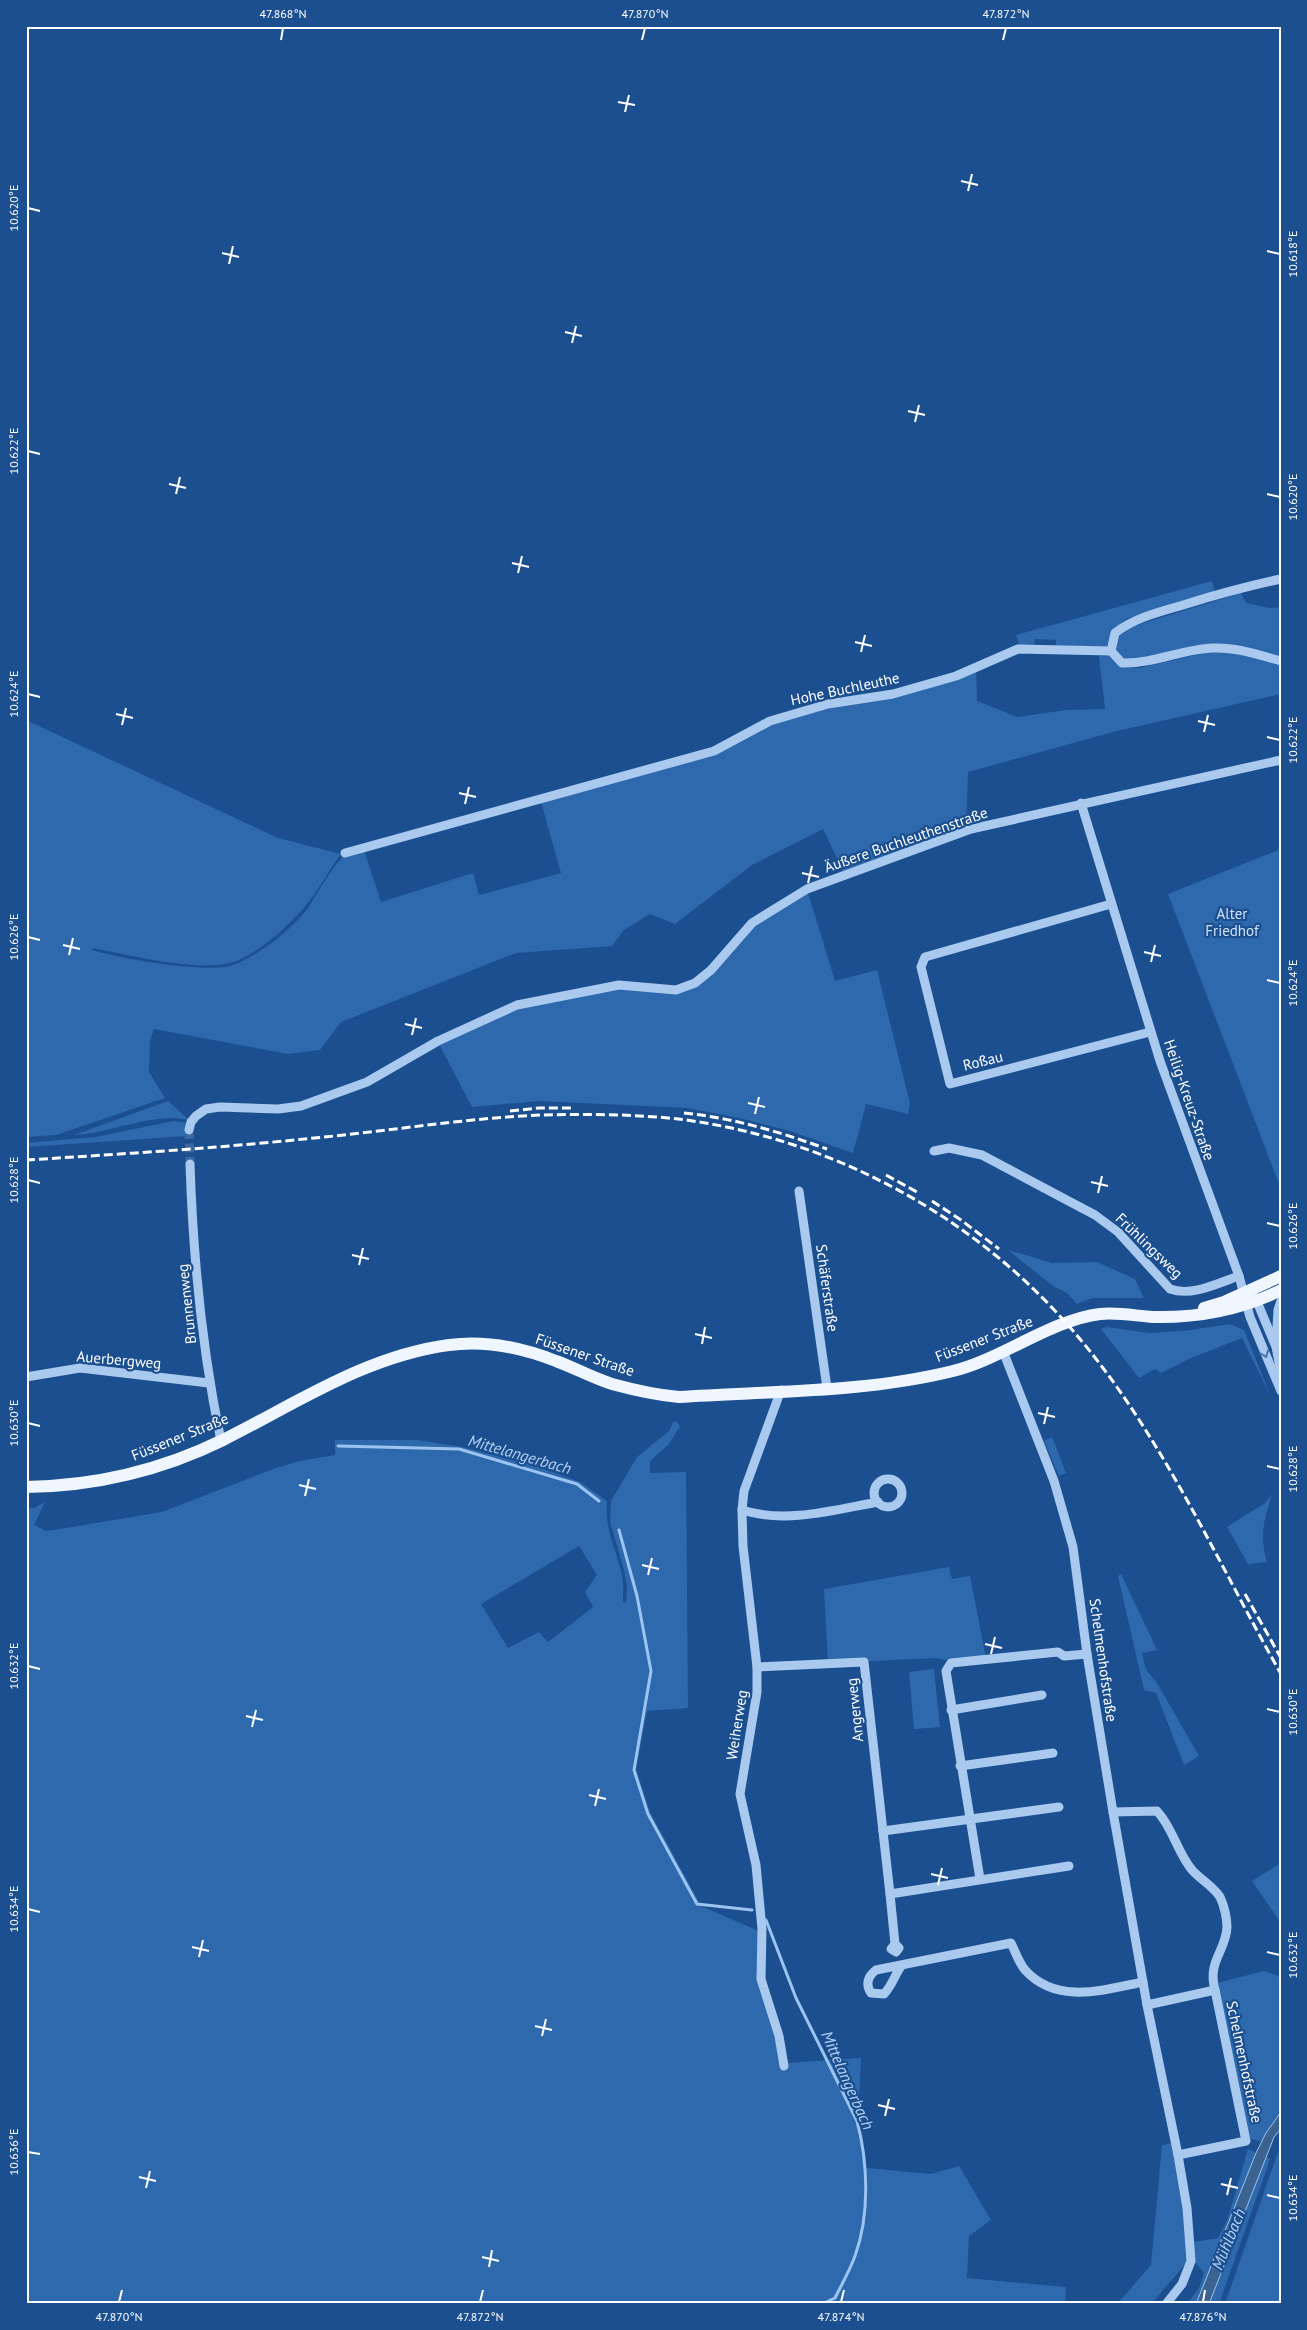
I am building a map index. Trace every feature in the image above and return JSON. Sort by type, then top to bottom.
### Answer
[{"type":"main road","points":[[1249,1297],[1281,1276]]},
{"type":"main road","points":[[1249,1297],[1281,1290]]},
{"type":"main road","name":"Füssener Straße","points":[[26,1487],[89,1483],[128,1475],[221,1441],[370,1365],[410,1352],[450,1345],[497,1345],[530,1352],[611,1384],[679,1397],[908,1381],[956,1371],[1049,1331],[1100,1314],[1178,1317],[1224,1312],[1249,1297]]},
{"type":"street","points":[[1281,579],[1240,588],[1125,625],[1115,633],[1111,651],[1122,663],[1138,664],[1213,648],[1236,650],[1281,661]]},
{"type":"street","name":"Hohe Buchleuthe","points":[[345,854],[714,751],[770,721],[828,704],[893,694],[956,676],[1018,649],[1111,651]]},
{"type":"street","name":"Äußere Buchleuthenstraße","points":[[190,1130],[191,1122],[206,1109],[220,1107],[278,1109],[301,1106],[358,1085],[438,1041],[517,1005],[619,985],[676,990],[695,983],[711,970],[752,923],[807,889],[972,829],[1081,803],[1281,760]]},
{"type":"street","name":"Heilig-Kreuz-Straße","points":[[1081,803],[1150,1032],[1240,1278]]},
{"type":"street","name":"Roßau","points":[[1111,904],[925,957],[921,967],[950,1084],[1150,1032]]},
{"type":"street","name":"Frühlingsweg","points":[[934,1150],[949,1148],[982,1155],[1095,1215],[1118,1232],[1170,1288],[1180,1292],[1204,1288],[1240,1278]]},
{"type":"street","name":"Brunnenweg","points":[[190,1164],[192,1218],[209,1383],[221,1441]]},
{"type":"street","name":"Schäferstraße","points":[[799,1191],[827,1388]]},
{"type":"street","points":[[1240,1278],[1276,1347]]},
{"type":"street","points":[[1249,1297],[1281,1391]]},
{"type":"street","points":[[1281,1301],[1278,1310],[1276,1347],[1281,1374]]},
{"type":"street","name":"Schelmenhofstraße","points":[[1003,1351],[1054,1481],[1073,1547],[1087,1654],[1112,1812],[1147,2004],[1178,2155],[1188,2216],[1191,2261],[1182,2284],[1166,2304]]},
{"type":"street","name":"Auerbergweg","points":[[26,1377],[80,1368],[209,1383]]},
{"type":"street","name":"Weiherweg","points":[[780,1390],[744,1491],[742,1510],[743,1546],[757,1667],[757,1692],[740,1794],[756,1865],[762,1929],[761,1979],[779,2036],[784,2066]]},
{"type":"street","points":[[742,1510],[759,1516],[804,1515],[878,1502]]},
{"type":"street","points":[[980,1879],[960,1766],[946,1670],[951,1663],[1058,1652],[1064,1656],[1087,1654]]},
{"type":"street","name":"Angerweg","points":[[757,1667],[864,1662],[895,1944]]},
{"type":"street","points":[[951,1710],[1042,1695]]},
{"type":"street","points":[[960,1766],[1053,1753]]},
{"type":"street","points":[[883,1831],[1059,1807]]},
{"type":"street","points":[[1112,1812],[1157,1811],[1166,1820],[1192,1870],[1220,1898],[1227,1929],[1213,1969],[1212,1979],[1215,1990]]},
{"type":"street","points":[[890,1894],[1069,1866]]},
{"type":"street","points":[[902,1965],[1011,1943],[1024,1969],[1041,1984],[1061,1991],[1077,1994],[1143,1982]]},
{"type":"street","name":"Schelmenhofstraße","points":[[1147,2004],[1215,1990],[1246,2141],[1178,2155]]},
{"type":"green space","points":[[1212,581],[1215,592],[1126,619],[1112,631],[1107,648],[1056,647],[1056,640],[1035,639],[1034,647],[1020,647],[1016,635]]},
{"type":"green space","points":[[1241,593],[1246,603],[1269,608],[1281,607],[1281,658],[1237,647],[1136,661],[1124,659],[1116,650],[1118,635],[1127,628]]},
{"type":"green space","points":[[1213,651],[1235,652],[1281,663],[1281,694],[1117,731],[968,772],[966,827],[843,871],[823,829],[752,865],[675,924],[650,914],[624,930],[612,946],[516,953],[341,1022],[320,1050],[288,1054],[154,1029],[150,1041],[149,1072],[165,1098],[56,1135],[26,1137],[26,720],[278,838],[341,854],[307,904],[295,918],[266,943],[245,957],[235,961],[225,964],[195,965],[159,961],[93,948],[92,950],[158,963],[211,968],[224,967],[246,959],[282,935],[308,908],[336,865],[350,853],[364,850],[381,902],[473,873],[479,895],[561,873],[541,802],[714,753],[771,724],[976,669],[977,701],[1017,717],[1066,710],[1105,709],[1099,656],[1109,655],[1121,667],[1139,668]]},
{"type":"green space","name":"Alter Friedhof","points":[[1281,849],[1281,1189],[1168,894]]},
{"type":"green space","points":[[808,893],[835,981],[877,970],[910,1103],[908,1114],[866,1104],[853,1153],[790,1131],[688,1108],[539,1101],[472,1107],[439,1044],[517,1007],[619,988],[696,986],[752,925]]},
{"type":"green space","points":[[168,1101],[189,1120],[161,1119],[74,1135]]},
{"type":"green space","points":[[173,1121],[188,1123],[186,1136],[26,1147],[26,1143],[96,1137]]},
{"type":"green space","points":[[1008,1250],[1052,1263],[1097,1262],[1135,1279],[1144,1298],[1092,1298],[1077,1304],[1067,1293],[1053,1286]]},
{"type":"green space","points":[[1230,1324],[1244,1330],[1271,1397],[1242,1338],[1191,1358],[1161,1373],[1155,1369],[1139,1378],[1101,1329],[1106,1327],[1149,1333],[1183,1331]]},
{"type":"green space","points":[[673,1422],[677,1422],[680,1426],[669,1444],[650,1461],[650,1473],[686,1472],[688,1708],[647,1711],[636,1769],[650,1812],[701,1906],[759,1931],[759,1979],[786,2063],[861,2058],[858,2121],[856,2122],[864,2171],[864,2206],[859,2240],[854,2256],[835,2298],[856,2256],[864,2222],[867,2168],[931,2174],[959,2166],[991,2220],[969,2236],[967,2278],[1066,2287],[1065,2304],[26,2304],[26,1508],[34,1508],[45,1502],[34,1525],[46,1531],[54,1530],[162,1512],[276,1468],[300,1461],[335,1455],[335,1440],[417,1440],[462,1447],[533,1465],[580,1482],[607,1501],[607,1519],[623,1579],[623,1603],[626,1602],[627,1588],[624,1570],[610,1522],[611,1501],[637,1457],[669,1431]],"holes":[[[579,1546],[597,1575],[585,1592],[593,1607],[548,1642],[539,1632],[508,1648],[481,1604]]]},
{"type":"green space","points":[[1052,1437],[1066,1473],[1059,1476],[1044,1441]]},
{"type":"green space","points":[[1272,1494],[1263,1535],[1267,1562],[1248,1564],[1227,1527],[1265,1503]]},
{"type":"green space","points":[[949,1567],[952,1579],[970,1576],[986,1658],[951,1661],[936,1658],[828,1663],[824,1589]]},
{"type":"green space","points":[[1121,1574],[1157,1650],[1142,1653],[1146,1670],[1157,1683],[1199,1756],[1184,1765],[1156,1693],[1144,1690],[1118,1576]]},
{"type":"green space","points":[[934,1669],[940,1727],[914,1729],[909,1672]]},
{"type":"green space","points":[[1281,1863],[1281,1923],[1252,1881]]},
{"type":"green space","points":[[1264,1971],[1281,1977],[1281,2112],[1261,2142],[1249,2138],[1217,1983]]},
{"type":"green space","points":[[1173,2143],[1184,2208],[1189,2260],[1151,2304],[1117,2304],[1151,2265],[1162,2145]]},
{"type":"green space","points":[[1281,2148],[1281,2304],[1225,2304],[1278,2152]]},
{"type":"green space","points":[[1248,2149],[1256,2153],[1196,2304],[1188,2303],[1199,2288],[1204,2273],[1194,2261],[1194,2242],[1218,2238],[1227,2221]]},
{"type":"green space","points":[[1266,2157],[1270,2159],[1221,2298],[1221,2304],[1209,2304]]},
{"type":"water","name":"Mühlbach","points":[[1281,2112],[1281,2129],[1274,2137],[1209,2304],[1196,2304],[1256,2153],[1266,2133]]},
{"type":"waterway","name":"Mittelangerbach","points":[[338,1446],[459,1449],[577,1484],[599,1501]]},
{"type":"waterway","name":"Mittelangerbach","points":[[619,1530],[637,1596],[651,1671],[634,1770],[648,1814],[697,1904],[752,1910]]},
{"type":"waterway","name":"Mittelangerbach","points":[[766,1920],[796,1998],[857,2121],[861,2137],[866,2188],[860,2240],[851,2266],[835,2298],[822,2304]]},
{"type":"tunnel","points":[[189,1130],[190,1164]]},
{"type":"railway","points":[[510,1111],[539,1108],[572,1108]]},
{"type":"railway","points":[[684,1113],[721,1118],[757,1126],[827,1149]]},
{"type":"railway","points":[[26,1160],[242,1145],[514,1117],[596,1115],[668,1118],[740,1130],[793,1145],[845,1164],[895,1188],[942,1216],[987,1249],[1029,1284],[1067,1324],[1100,1363],[1157,1448],[1281,1674]]},
{"type":"railway","points":[[886,1175],[917,1192]]},
{"type":"railway","points":[[932,1201],[999,1249]]},
{"type":"railway","points":[[1245,1594],[1281,1658]]}]
